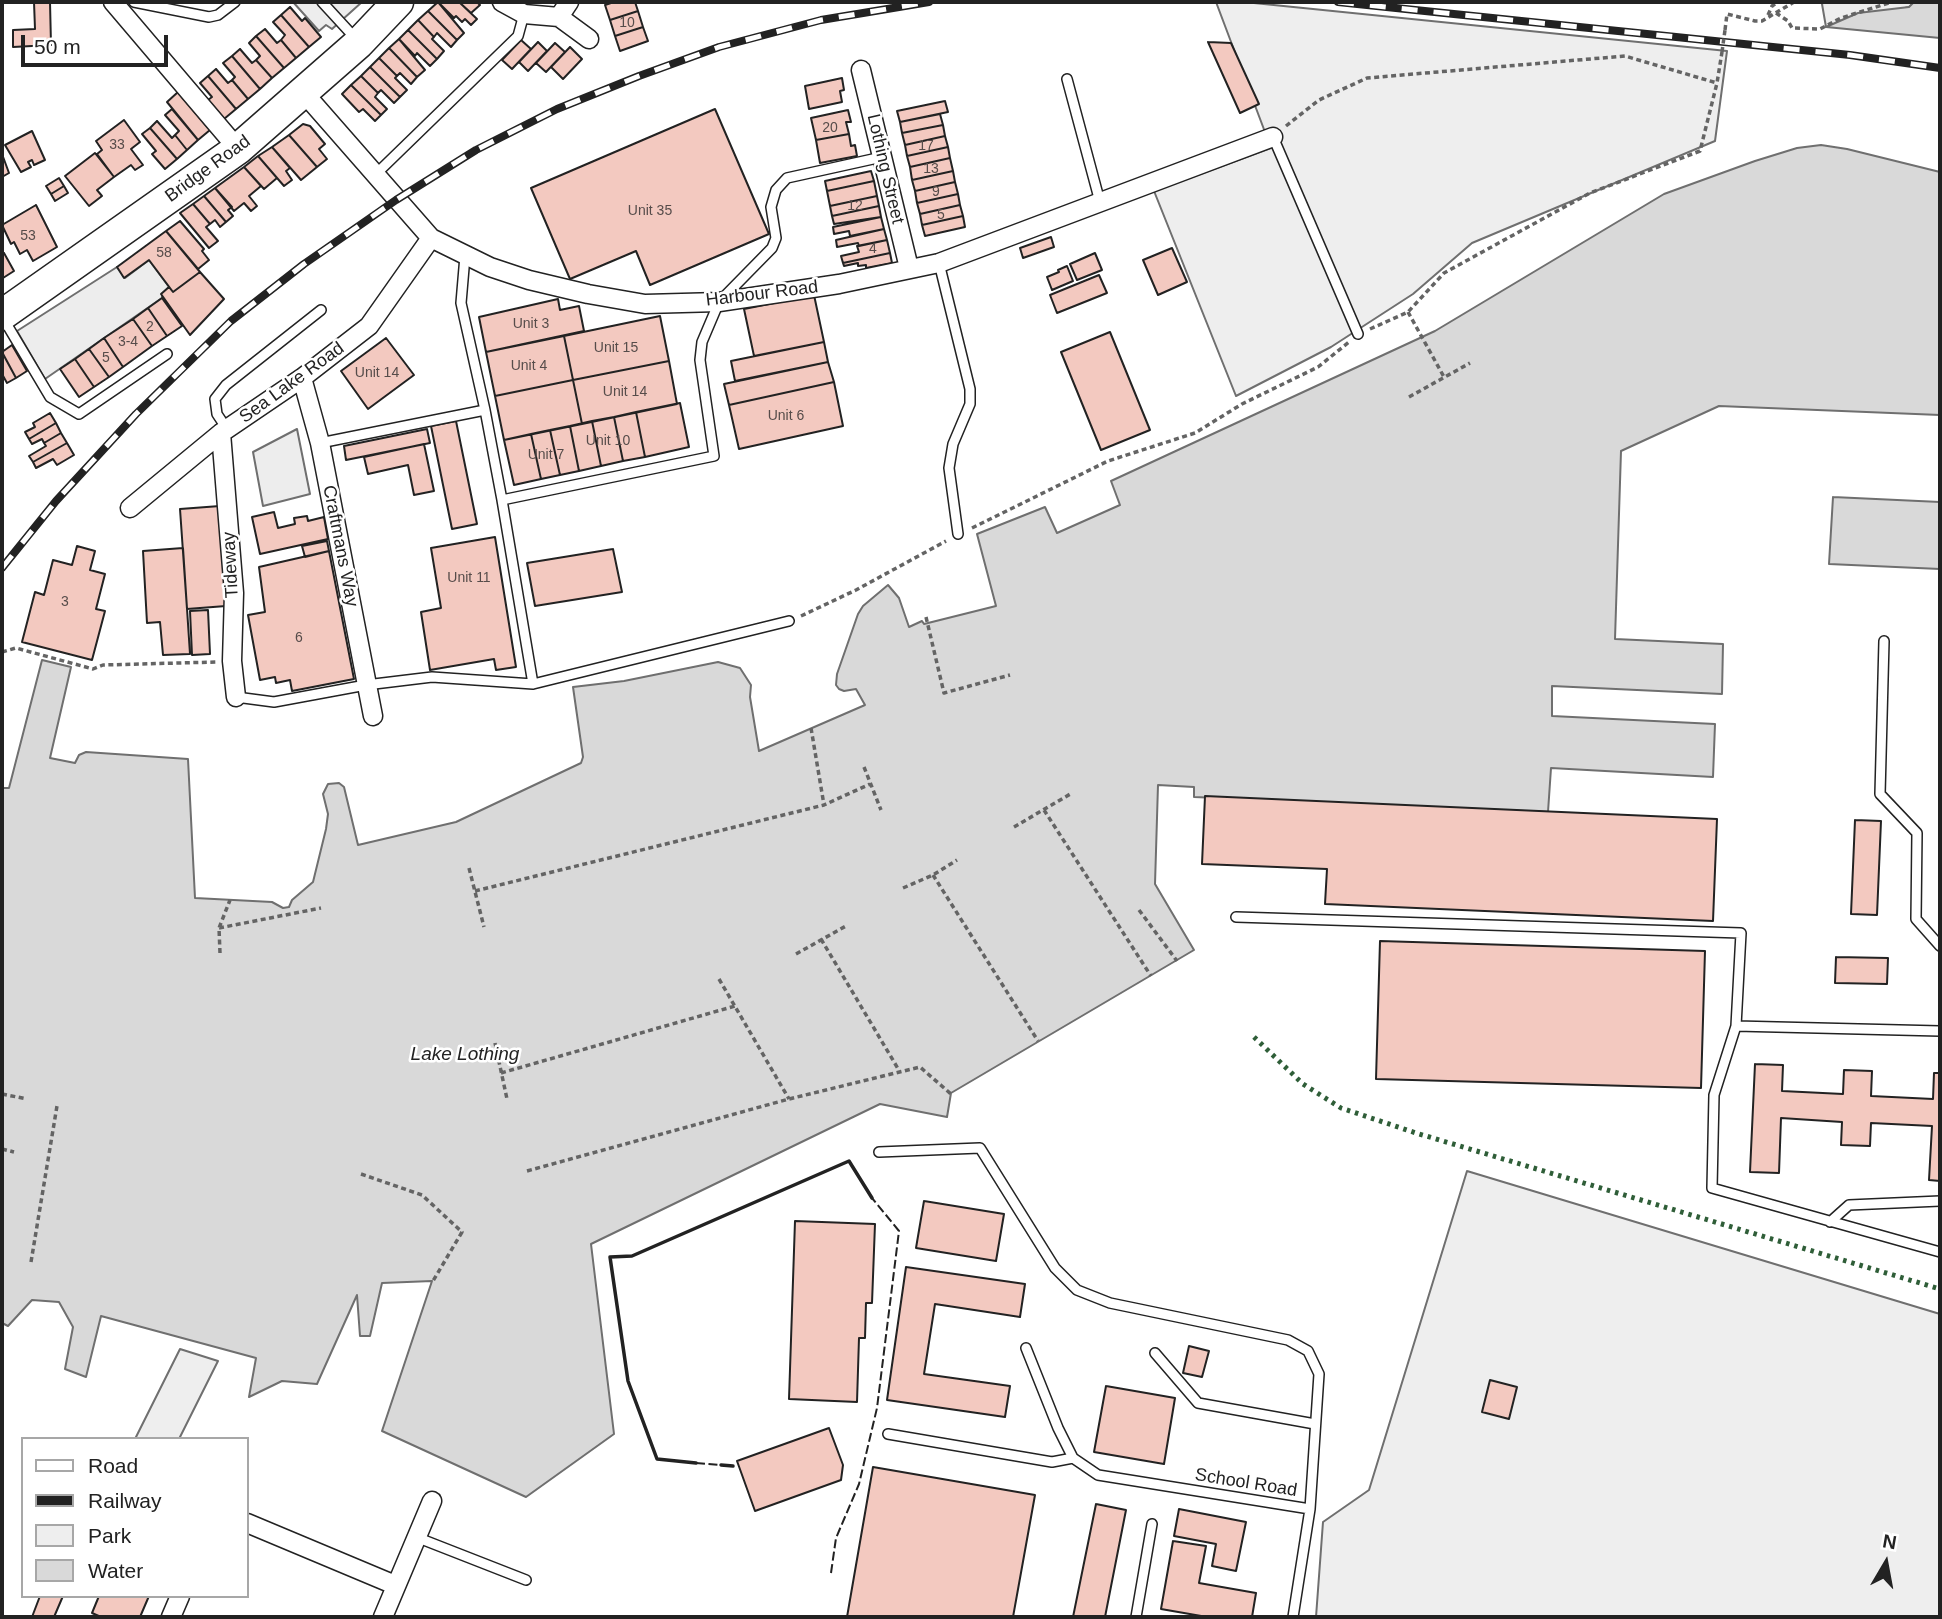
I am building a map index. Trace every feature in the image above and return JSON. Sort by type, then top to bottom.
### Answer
[{"type":"highway","name":"Bridge Road","points":[[2,316],[238,149],[359,43],[398,2]]},
{"type":"street","points":[[113,2],[238,149]]},
{"type":"street","points":[[502,2],[524,15],[559,17],[589,39]]},
{"type":"street","points":[[559,17],[569,2]]},
{"type":"street","name":"Lothing Street","points":[[861,70],[909,268]]},
{"type":"street","name":"Harbour Road","points":[[304,93],[431,238],[465,257],[528,280],[645,304],[719,302],[839,284],[939,263],[1273,136]]},
{"type":"street","name":"Sea Lake Road","points":[[131,508],[224,431],[302,378],[369,326],[431,238]]},
{"type":"street","name":"Craftmans Way","points":[[302,378],[320,443],[373,716]]},
{"type":"street","name":"Tideway","points":[[224,431],[234,593],[232,661],[236,697]]},
{"type":"street","points":[[383,1617],[432,1501]]},
{"type":"street","points":[[248,1523],[395,1585]]},
{"type":"street","points":[[171,1617],[179,1598]]},
{"type":"lane","points":[[134,2],[209,17],[218,15],[234,2]]},
{"type":"lane","points":[[321,2],[359,43]]},
{"type":"lane","points":[[375,175],[518,36],[524,15]]},
{"type":"lane","points":[[1067,79],[1100,202]]},
{"type":"lane","points":[[1273,136],[1358,334]]},
{"type":"lane","points":[[502,500],[715,456],[700,360],[702,342],[719,302],[772,248],[776,238],[772,197],[787,177],[882,157]]},
{"type":"lane","points":[[465,257],[461,303],[485,410],[533,684]]},
{"type":"lane","points":[[939,263],[970,388],[970,404],[953,444],[949,468],[958,534]]},
{"type":"lane","points":[[224,431],[217,414],[215,399],[226,385],[321,310]]},
{"type":"lane","points":[[2,316],[50,397],[79,414],[167,354]]},
{"type":"lane","points":[[320,443],[485,410]]},
{"type":"lane","points":[[236,697],[274,702],[366,685],[432,677],[533,684],[789,621]]},
{"type":"lane","points":[[1884,641],[1880,794],[1917,833],[1916,919],[1940,946]]},
{"type":"lane","points":[[1236,917],[1741,933],[1736,1026],[1714,1095],[1712,1188],[1940,1252]]},
{"type":"lane","points":[[1736,1026],[1940,1031]]},
{"type":"lane","points":[[879,1152],[980,1148],[1055,1268],[1077,1290],[1110,1303],[1287,1340],[1308,1351],[1319,1374],[1310,1509]]},
{"type":"lane","points":[[1830,1222],[1849,1205],[1940,1201]]},
{"type":"lane","points":[[888,1434],[1052,1462],[1073,1458],[1026,1348]]},
{"type":"lane","points":[[1155,1353],[1198,1403],[1315,1424]]},
{"type":"lane","name":"School Road","points":[[1073,1458],[1098,1475],[1310,1509],[1293,1617]]},
{"type":"lane","points":[[1136,1617],[1152,1524]]},
{"type":"lane","points":[[416,1537],[526,1580]]},
{"type":"path","points":[[789,621],[856,590],[958,534],[1108,461],[1195,433],[1241,404],[1318,368],[1358,334],[1408,312],[1444,273],[1486,248],[1590,193],[1700,151],[1717,83],[1727,15],[1762,21],[1778,2]]},
{"type":"path","points":[[1768,15],[1794,2]]},
{"type":"path","points":[[1776,13],[1788,20],[1792,28],[1819,29],[1841,18],[1892,2]]},
{"type":"path","points":[[1273,136],[1319,100],[1367,78],[1625,56],[1717,83]]},
{"type":"path","points":[[1408,312],[1444,377]]},
{"type":"path","points":[[1409,397],[1470,363]]},
{"type":"path","points":[[926,617],[944,693],[1010,675]]},
{"type":"path","points":[[2,652],[16,648],[93,669],[103,665],[232,661]]},
{"type":"path","points":[[811,728],[824,805]]},
{"type":"path","points":[[864,767],[881,810]]},
{"type":"path","points":[[475,891],[824,805],[870,784]]},
{"type":"path","points":[[1014,827],[1072,793]]},
{"type":"path","points":[[1044,810],[1151,976]]},
{"type":"path","points":[[903,888],[933,875],[957,860]]},
{"type":"path","points":[[469,868],[484,927]]},
{"type":"path","points":[[933,875],[1038,1041]]},
{"type":"path","points":[[220,953],[219,928],[230,900]]},
{"type":"path","points":[[219,928],[321,908]]},
{"type":"path","points":[[1139,910],[1177,961]]},
{"type":"path","points":[[796,954],[846,926]]},
{"type":"path","points":[[821,939],[900,1072]]},
{"type":"path","points":[[719,979],[789,1099]]},
{"type":"path","points":[[501,1073],[735,1006]]},
{"type":"path","points":[[495,1043],[507,1099]]},
{"type":"path","points":[[527,1171],[789,1099],[920,1067],[951,1094]]},
{"type":"path","points":[[2,1094],[27,1099]]},
{"type":"path","points":[[31,1262],[57,1106]]},
{"type":"path","points":[[2,1149],[14,1152]]},
{"type":"path","points":[[361,1174],[422,1195],[462,1232],[433,1281]]},
{"type":"green space","points":[[1216,2],[1244,2],[1727,51],[1715,141],[1472,243],[1413,294],[1331,347],[1236,396],[1154,191],[1271,148]]},
{"type":"green space","points":[[1916,2],[1909,7],[1826,27],[1822,4]]},
{"type":"green space","points":[[1467,1171],[1940,1314],[1940,1617],[1316,1617],[1323,1522],[1369,1490]]},
{"type":"green space","points":[[180,1349],[218,1361],[180,1437],[136,1437]]},
{"type":"shaded area","points":[[293,2],[362,2],[332,29],[326,25],[319,31]]},
{"type":"shaded area","points":[[149,260],[169,287],[162,294],[162,298],[45,379],[17,331],[117,267],[125,278]]},
{"type":"shaded area","points":[[297,429],[310,494],[263,506],[253,452]]},
{"type":"water","points":[[1914,2],[1940,2],[1940,38],[1826,27],[1858,13],[1909,7]]},
{"type":"water","name":"Lake Lothing","points":[[1821,145],[1940,172],[1940,415],[1719,406],[1621,451],[1615,639],[1723,644],[1722,694],[1552,686],[1552,716],[1715,724],[1713,777],[1551,768],[1548,812],[1194,797],[1194,787],[1158,785],[1155,884],[1194,950],[951,1093],[947,1117],[880,1104],[591,1244],[614,1434],[526,1497],[382,1431],[432,1281],[382,1283],[370,1336],[360,1336],[357,1295],[317,1384],[282,1381],[249,1397],[256,1358],[101,1316],[86,1377],[65,1369],[73,1327],[59,1302],[32,1300],[8,1326],[2,1323],[2,788],[9,788],[42,660],[71,667],[50,758],[75,763],[79,755],[86,752],[188,759],[195,898],[272,902],[283,908],[289,907],[292,900],[313,882],[326,829],[328,814],[323,794],[328,784],[339,783],[344,787],[358,845],[456,822],[581,763],[583,757],[573,687],[624,681],[718,662],[740,668],[751,685],[750,697],[759,751],[865,705],[856,689],[839,689],[836,685],[837,674],[858,614],[863,606],[888,585],[899,598],[909,627],[922,621],[924,624],[996,606],[977,534],[1045,507],[1057,533],[1120,505],[1111,481],[1435,331],[1664,194],[1755,161],[1797,148]]},
{"type":"water","points":[[1833,497],[1940,502],[1940,569],[1829,564]]},
{"type":"building","points":[[34,2],[50,2],[51,45],[13,47],[13,30],[35,29]]},
{"type":"building","points":[[438,2],[459,2],[477,19],[471,25],[465,19],[462,22]]},
{"type":"building","points":[[438,2],[464,33],[457,40],[428,11]]},
{"type":"building","points":[[459,2],[477,2],[480,5],[471,13]]},
{"type":"building","points":[[635,2],[638,11],[610,20],[605,5]]},
{"type":"building","points":[[290,7],[302,21],[305,18],[321,37],[309,47],[281,15]]},
{"type":"building","points":[[428,11],[457,40],[451,47],[437,33],[434,37],[418,20]]},
{"type":"building","points":[[638,11],[643,27],[615,36],[610,20]]},
{"type":"building","points":[[281,15],[309,47],[296,58],[281,40],[285,35],[273,22]]},
{"type":"building","points":[[418,20],[444,51],[437,59],[408,30]]},
{"type":"building","points":[[643,27],[648,41],[620,51],[615,36]]},
{"type":"building","points":[[265,29],[277,43],[281,40],[296,58],[284,68],[256,36]]},
{"type":"building","points":[[408,30],[437,59],[430,66],[417,53],[415,56],[399,39]]},
{"type":"building","points":[[256,36],[284,68],[272,78],[256,60],[260,56],[249,43]]},
{"type":"building","points":[[399,39],[425,70],[417,77],[389,48]]},
{"type":"building","points":[[521,40],[531,49],[512,69],[502,60]]},
{"type":"building","points":[[538,42],[547,51],[528,71],[519,62]]},
{"type":"building","points":[[1208,42],[1231,43],[1259,104],[1240,113]]},
{"type":"building","points":[[555,43],[565,52],[546,72],[536,63]]},
{"type":"building","points":[[570,47],[582,59],[563,79],[551,67]]},
{"type":"building","points":[[389,48],[417,77],[411,84],[400,73],[397,76],[379,58]]},
{"type":"building","points":[[240,49],[252,63],[256,60],[272,78],[260,89],[232,56]]},
{"type":"building","points":[[232,56],[260,89],[248,99],[232,80],[235,77],[223,63]]},
{"type":"building","points":[[379,58],[407,90],[400,97],[370,67]]},
{"type":"building","points":[[370,67],[400,97],[394,103],[381,90],[378,93],[361,76]]},
{"type":"building","points":[[216,69],[228,83],[232,80],[248,99],[236,109],[208,76]]},
{"type":"building","points":[[208,76],[236,109],[224,119],[208,100],[212,97],[200,83]]},
{"type":"building","points":[[361,76],[378,93],[375,97],[387,109],[381,115],[351,85]]},
{"type":"building","points":[[842,78],[842,102],[809,109],[805,86]]},
{"type":"building","points":[[351,85],[381,115],[375,121],[363,109],[359,112],[342,94]]},
{"type":"building","points":[[178,92],[210,130],[198,140],[167,102]]},
{"type":"building","points":[[945,101],[948,112],[900,122],[897,111]]},
{"type":"building","points":[[172,109],[198,140],[187,150],[175,135],[179,131],[165,115]]},
{"type":"building","points":[[715,109],[769,234],[650,285],[636,251],[570,279],[531,188]]},
{"type":"building","points":[[848,110],[851,122],[846,122],[849,134],[816,140],[811,118]]},
{"type":"building","points":[[940,114],[943,125],[902,133],[900,122]]},
{"type":"building","points":[[124,120],[140,142],[131,149],[143,165],[135,170],[131,165],[114,177],[97,154],[102,150],[96,141]]},
{"type":"building","points":[[157,121],[172,138],[175,135],[187,150],[177,159],[150,128]]},
{"type":"building","points":[[303,124],[310,126],[325,144],[319,149],[327,159],[317,167],[289,135]]},
{"type":"building","points":[[943,125],[945,136],[905,145],[902,133]]},
{"type":"building","points":[[150,128],[177,159],[165,169],[152,154],[156,151],[142,134]]},
{"type":"building","points":[[32,131],[45,160],[34,165],[32,160],[28,162],[31,167],[21,172],[5,145]]},
{"type":"building","points":[[849,134],[851,146],[855,145],[857,156],[820,163],[816,140]]},
{"type":"building","points":[[289,135],[317,167],[301,180],[272,147]]},
{"type":"building","points":[[945,136],[948,147],[907,156],[905,145]]},
{"type":"building","points":[[272,147],[290,168],[286,171],[292,180],[284,186],[258,156]]},
{"type":"building","points":[[948,147],[950,158],[910,167],[907,156]]},
{"type":"building","points":[[95,153],[114,177],[97,190],[102,196],[89,206],[65,176]]},
{"type":"building","points":[[2,154],[9,173],[2,177]]},
{"type":"building","points":[[258,156],[277,178],[264,189],[244,167]]},
{"type":"building","points":[[950,158],[953,171],[912,180],[910,167]]},
{"type":"building","points":[[244,167],[261,186],[249,196],[257,206],[251,211],[244,203],[234,211],[215,188]]},
{"type":"building","points":[[871,171],[874,181],[827,191],[825,181]]},
{"type":"building","points":[[953,171],[955,182],[915,191],[912,180]]},
{"type":"building","points":[[59,178],[64,186],[51,194],[46,186]]},
{"type":"building","points":[[874,181],[877,196],[830,206],[827,191]]},
{"type":"building","points":[[955,182],[958,194],[917,203],[915,191]]},
{"type":"building","points":[[64,186],[68,193],[55,201],[51,194]]},
{"type":"building","points":[[215,188],[232,207],[228,210],[233,216],[226,222],[204,196]]},
{"type":"building","points":[[958,194],[960,205],[920,214],[917,203]]},
{"type":"building","points":[[204,196],[226,222],[220,227],[215,220],[210,224],[193,204]]},
{"type":"building","points":[[877,196],[879,206],[832,216],[830,206]]},
{"type":"building","points":[[193,204],[210,224],[206,227],[218,241],[209,248],[180,213]]},
{"type":"building","points":[[36,205],[57,247],[33,261],[27,250],[20,254],[14,242],[11,244],[2,225]]},
{"type":"building","points":[[960,205],[963,216],[922,225],[920,214]]},
{"type":"building","points":[[879,206],[881,217],[834,224],[832,216]]},
{"type":"building","points":[[963,216],[965,227],[925,236],[922,225]]},
{"type":"building","points":[[881,217],[884,229],[850,236],[849,231],[834,234],[833,227]]},
{"type":"building","points":[[180,221],[204,249],[202,251],[209,260],[198,269],[166,231]]},
{"type":"building","points":[[884,229],[887,240],[837,247],[836,240]]},
{"type":"building","points":[[166,231],[200,272],[173,292],[149,260],[124,278],[117,267]]},
{"type":"building","points":[[1051,237],[1054,247],[1023,258],[1020,248]]},
{"type":"building","points":[[887,240],[890,253],[843,263],[841,256],[859,252],[857,246]]},
{"type":"building","points":[[1172,248],[1187,282],[1158,295],[1143,260]]},
{"type":"building","points":[[4,253],[14,271],[3,278],[2,255]]},
{"type":"building","points":[[890,253],[892,263],[866,268],[866,265],[858,266],[858,263],[844,266],[843,263]]},
{"type":"building","points":[[1095,253],[1102,270],[1077,280],[1070,264]]},
{"type":"building","points":[[1067,266],[1073,281],[1052,290],[1047,277]]},
{"type":"building","points":[[200,272],[224,299],[190,335],[161,294],[169,287],[173,292]]},
{"type":"building","points":[[1099,275],[1107,293],[1057,313],[1050,295]]},
{"type":"building","points":[[814,295],[824,342],[754,356],[744,309]]},
{"type":"building","points":[[162,298],[182,326],[167,336],[148,308]]},
{"type":"building","points":[[558,299],[560,310],[579,306],[584,331],[486,352],[479,317]]},
{"type":"building","points":[[148,308],[167,336],[152,346],[133,319]]},
{"type":"building","points":[[660,316],[669,361],[573,380],[564,336]]},
{"type":"building","points":[[133,319],[152,346],[123,367],[104,338]]},
{"type":"building","points":[[1110,332],[1150,430],[1101,450],[1061,352]]},
{"type":"building","points":[[564,336],[573,380],[495,396],[486,352]]},
{"type":"building","points":[[104,338],[123,367],[109,377],[89,349]]},
{"type":"building","points":[[386,338],[414,375],[368,409],[341,371]]},
{"type":"building","points":[[824,342],[828,362],[735,381],[731,361]]},
{"type":"building","points":[[12,345],[27,371],[16,378],[2,352]]},
{"type":"building","points":[[89,349],[109,377],[94,387],[75,359]]},
{"type":"building","points":[[3,354],[16,378],[7,383],[2,374]]},
{"type":"building","points":[[75,359],[94,387],[79,397],[60,369]]},
{"type":"building","points":[[669,361],[677,404],[582,424],[573,380]]},
{"type":"building","points":[[828,362],[834,382],[729,405],[724,384]]},
{"type":"building","points":[[573,380],[582,424],[504,440],[495,396]]},
{"type":"building","points":[[834,382],[843,426],[739,449],[729,405]]},
{"type":"building","points":[[680,403],[689,447],[645,457],[636,412]]},
{"type":"building","points":[[636,412],[645,457],[623,461],[614,417]]},
{"type":"building","points":[[50,413],[56,423],[29,439],[25,432],[35,427],[33,423]]},
{"type":"building","points":[[614,417],[623,461],[601,466],[592,421]]},
{"type":"building","points":[[456,421],[477,524],[452,529],[431,426]]},
{"type":"building","points":[[592,421],[601,466],[579,471],[570,426]]},
{"type":"building","points":[[56,423],[61,433],[44,443],[42,439],[32,444],[29,439]]},
{"type":"building","points":[[570,426],[579,471],[560,475],[550,430]]},
{"type":"building","points":[[427,429],[430,443],[346,460],[344,446]]},
{"type":"building","points":[[550,430],[560,475],[541,479],[531,434]]},
{"type":"building","points":[[61,433],[67,443],[33,462],[29,456]]},
{"type":"building","points":[[531,434],[541,479],[514,485],[504,440]]},
{"type":"building","points":[[67,443],[74,455],[57,465],[53,459],[36,468],[33,462]]},
{"type":"building","points":[[424,444],[434,491],[414,495],[408,465],[368,474],[364,457]]},
{"type":"building","points":[[220,506],[226,606],[187,609],[180,509]]},
{"type":"building","points":[[274,512],[278,528],[295,524],[294,518],[307,516],[308,521],[324,517],[328,539],[260,554],[252,517]]},
{"type":"building","points":[[495,537],[516,667],[496,670],[494,659],[430,670],[421,612],[441,608],[431,548]]},
{"type":"building","points":[[327,541],[329,551],[305,557],[302,546]]},
{"type":"building","points":[[77,546],[95,551],[90,570],[105,574],[96,609],[105,611],[92,660],[22,642],[35,592],[44,595],[53,560],[72,565]]},
{"type":"building","points":[[183,548],[190,654],[163,655],[160,622],[147,623],[143,551]]},
{"type":"building","points":[[613,549],[622,592],[535,606],[527,563]]},
{"type":"building","points":[[329,551],[354,679],[292,691],[290,680],[276,683],[275,677],[260,680],[248,615],[265,612],[259,567]]},
{"type":"building","points":[[208,610],[210,654],[192,655],[190,611]]},
{"type":"building","points":[[1205,796],[1717,819],[1713,921],[1325,904],[1327,869],[1202,864]]},
{"type":"building","points":[[1855,820],[1881,821],[1877,915],[1851,914]]},
{"type":"building","points":[[1380,941],[1705,951],[1701,1088],[1376,1079]]},
{"type":"building","points":[[1836,957],[1888,958],[1887,984],[1835,983]]},
{"type":"building","points":[[1755,1064],[1783,1065],[1782,1091],[1843,1094],[1844,1070],[1872,1071],[1871,1096],[1933,1099],[1934,1073],[1940,1073],[1940,1181],[1929,1180],[1932,1126],[1871,1123],[1870,1146],[1841,1145],[1842,1122],[1781,1118],[1779,1173],[1750,1172]]},
{"type":"building","points":[[924,1201],[1004,1214],[996,1261],[916,1248]]},
{"type":"building","points":[[795,1221],[875,1224],[872,1303],[866,1303],[865,1338],[859,1338],[857,1402],[789,1399]]},
{"type":"building","points":[[906,1267],[1025,1284],[1020,1317],[935,1304],[924,1374],[1010,1386],[1005,1417],[887,1400]]},
{"type":"building","points":[[1189,1346],[1209,1351],[1202,1377],[1183,1373]]},
{"type":"building","points":[[1490,1380],[1517,1387],[1509,1419],[1482,1412]]},
{"type":"building","points":[[1106,1386],[1175,1398],[1164,1464],[1094,1452]]},
{"type":"building","points":[[829,1428],[843,1465],[841,1480],[755,1511],[737,1461]]},
{"type":"building","points":[[873,1467],[1035,1495],[1013,1617],[847,1617]]},
{"type":"building","points":[[1096,1504],[1126,1510],[1105,1617],[1073,1617]]},
{"type":"building","points":[[1179,1509],[1246,1522],[1236,1571],[1212,1566],[1216,1544],[1174,1536]]},
{"type":"building","points":[[1173,1541],[1206,1546],[1199,1583],[1256,1593],[1252,1617],[1207,1617],[1161,1609]]},
{"type":"building","points":[[39,1598],[62,1598],[54,1617],[32,1617]]},
{"type":"building","points":[[98,1598],[148,1598],[140,1617],[101,1617],[92,1613]]},
{"type":"railway","points":[[2,568],[56,501],[136,414],[231,321],[304,264],[396,200],[476,150],[557,109],[719,47],[821,20],[929,2]]},
{"type":"railway","points":[[1338,2],[1850,55],[1940,68]]},
{"type":"hedge","points":[[1254,1037],[1303,1084],[1341,1108],[1416,1133],[1940,1289]]},
{"type":"fence","points":[[831,1573],[836,1538],[859,1484],[877,1408],[899,1231],[872,1198]]},
{"type":"fence","points":[[696,1463],[721,1465]]},
{"type":"wall","points":[[696,1463],[657,1459],[628,1381],[610,1257],[632,1256],[849,1161],[872,1198]]},
{"type":"wall","points":[[721,1465],[733,1466]]}]
